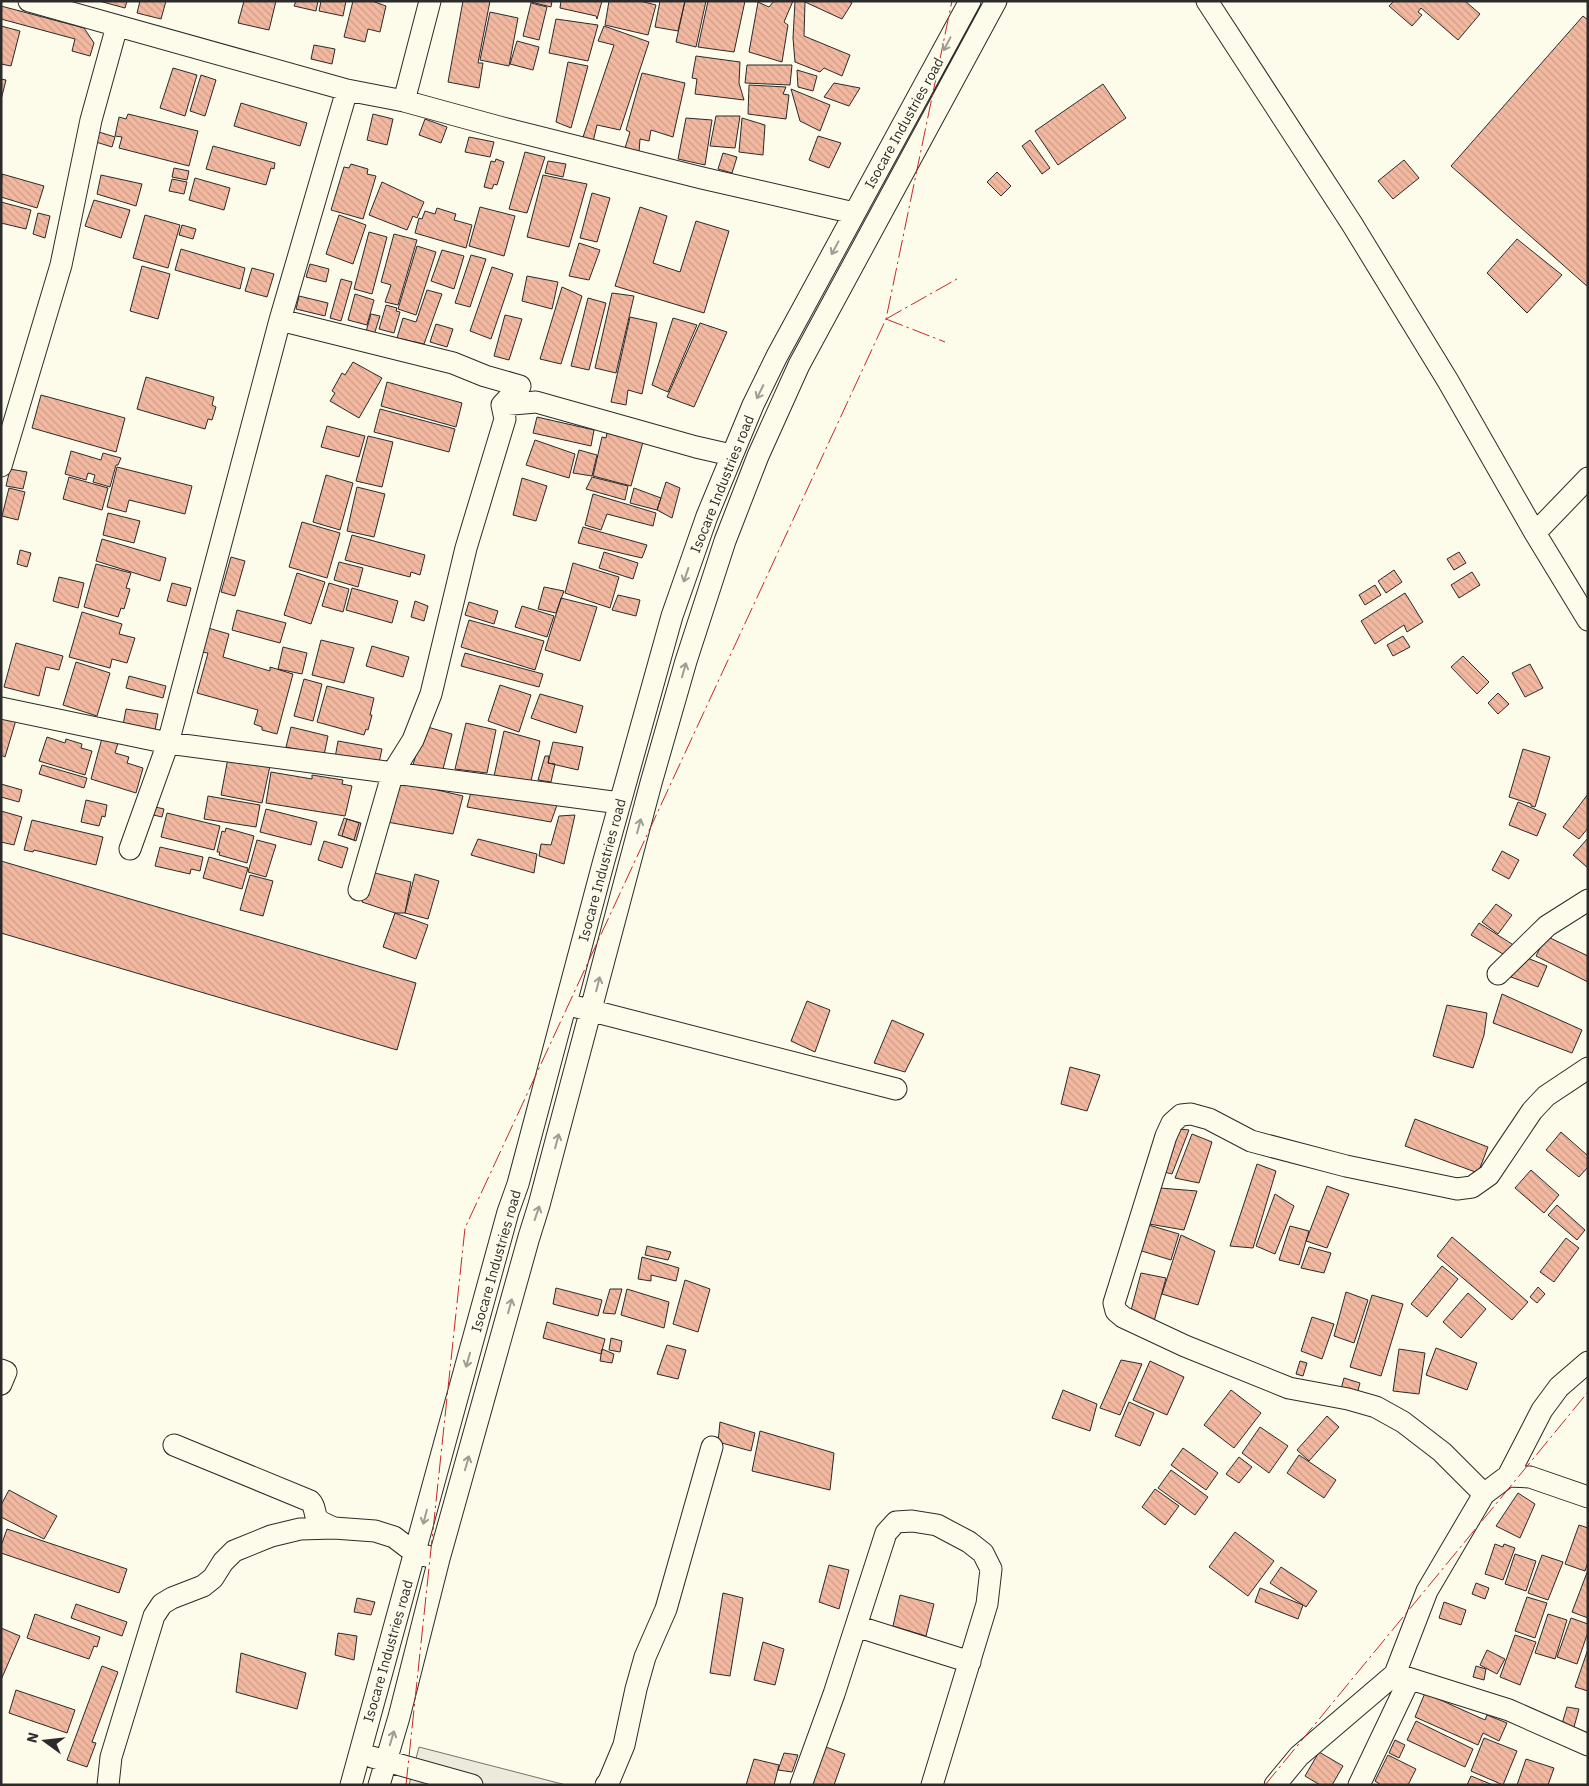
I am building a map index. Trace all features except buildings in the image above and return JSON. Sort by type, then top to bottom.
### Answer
[{"type":"street","points":[[29,1],[347,90],[404,101],[684,174],[854,213]]},
{"type":"street","points":[[404,101],[430,1]]},
{"type":"street","name":"Isocare Industries road","points":[[351,1785],[508,1212],[518,1184],[672,616],[707,516],[731,455],[777,356],[970,1]]},
{"type":"street","name":"Isocare Industries road","points":[[380,1785],[439,1559],[539,1206],[614,919],[686,661],[725,541],[758,456],[798,366],[996,1]]},
{"type":"street","points":[[1207,1],[1352,224],[1448,382],[1588,620]]},
{"type":"street","points":[[1,466],[61,265],[91,120],[117,26]]},
{"type":"street","points":[[130,850],[168,743],[280,320],[347,90]]},
{"type":"street","points":[[280,320],[453,363],[485,376],[520,386],[502,405]]},
{"type":"street","points":[[502,405],[536,402],[696,448],[731,455]]},
{"type":"street","points":[[359,890],[393,772],[413,740],[431,694],[466,548],[505,418],[502,405]]},
{"type":"street","points":[[1535,532],[1588,478]]},
{"type":"street","points":[[1,708],[168,743],[620,803]]},
{"type":"street","points":[[1498,974],[1547,926],[1588,900]]},
{"type":"street","points":[[566,1004],[896,1089]]},
{"type":"street","points":[[1484,1494],[1442,1452],[1403,1422],[1376,1407],[1348,1399],[1289,1388],[1185,1346],[1123,1317],[1116,1310],[1114,1303],[1166,1136],[1172,1123],[1181,1115],[1191,1114],[1209,1119],[1251,1141],[1346,1166],[1457,1189],[1472,1187],[1489,1175],[1532,1111],[1546,1096],[1588,1068]]},
{"type":"street","points":[[1359,1785],[1402,1677],[1428,1591],[1484,1494],[1508,1476],[1542,1410],[1559,1387],[1588,1362]]},
{"type":"street","points":[[1,1370],[6,1372],[1,1384]]},
{"type":"street","points":[[174,1445],[310,1501],[314,1506],[317,1518],[334,1528]]},
{"type":"street","points":[[606,1785],[624,1745],[642,1665],[666,1609],[712,1447]]},
{"type":"street","points":[[1508,1476],[1530,1477],[1588,1497]]},
{"type":"street","points":[[801,1785],[834,1694],[886,1533],[896,1522],[912,1521],[937,1525],[969,1542],[983,1553],[991,1569],[987,1604],[932,1785]]},
{"type":"street","points":[[108,1785],[111,1758],[154,1616],[162,1604],[203,1586],[213,1578],[223,1562],[234,1551],[271,1536],[300,1529],[334,1528],[376,1531],[394,1537],[416,1552],[439,1559]]},
{"type":"street","points":[[856,1626],[970,1662]]},
{"type":"street","points":[[1402,1677],[1509,1710],[1588,1745]]},
{"type":"street","points":[[1275,1785],[1299,1756],[1402,1677]]},
{"type":"street","points":[[359,1754],[472,1785]]},
{"type":"shaded area","points":[[419,1747],[566,1785],[409,1785]]},
{"type":"power","points":[[406,1785],[465,1228],[886,319],[952,1]]},
{"type":"power","points":[[886,319],[957,279]]},
{"type":"power","points":[[886,319],[945,342]]},
{"type":"power","points":[[1265,1785],[1588,1392]]}]
